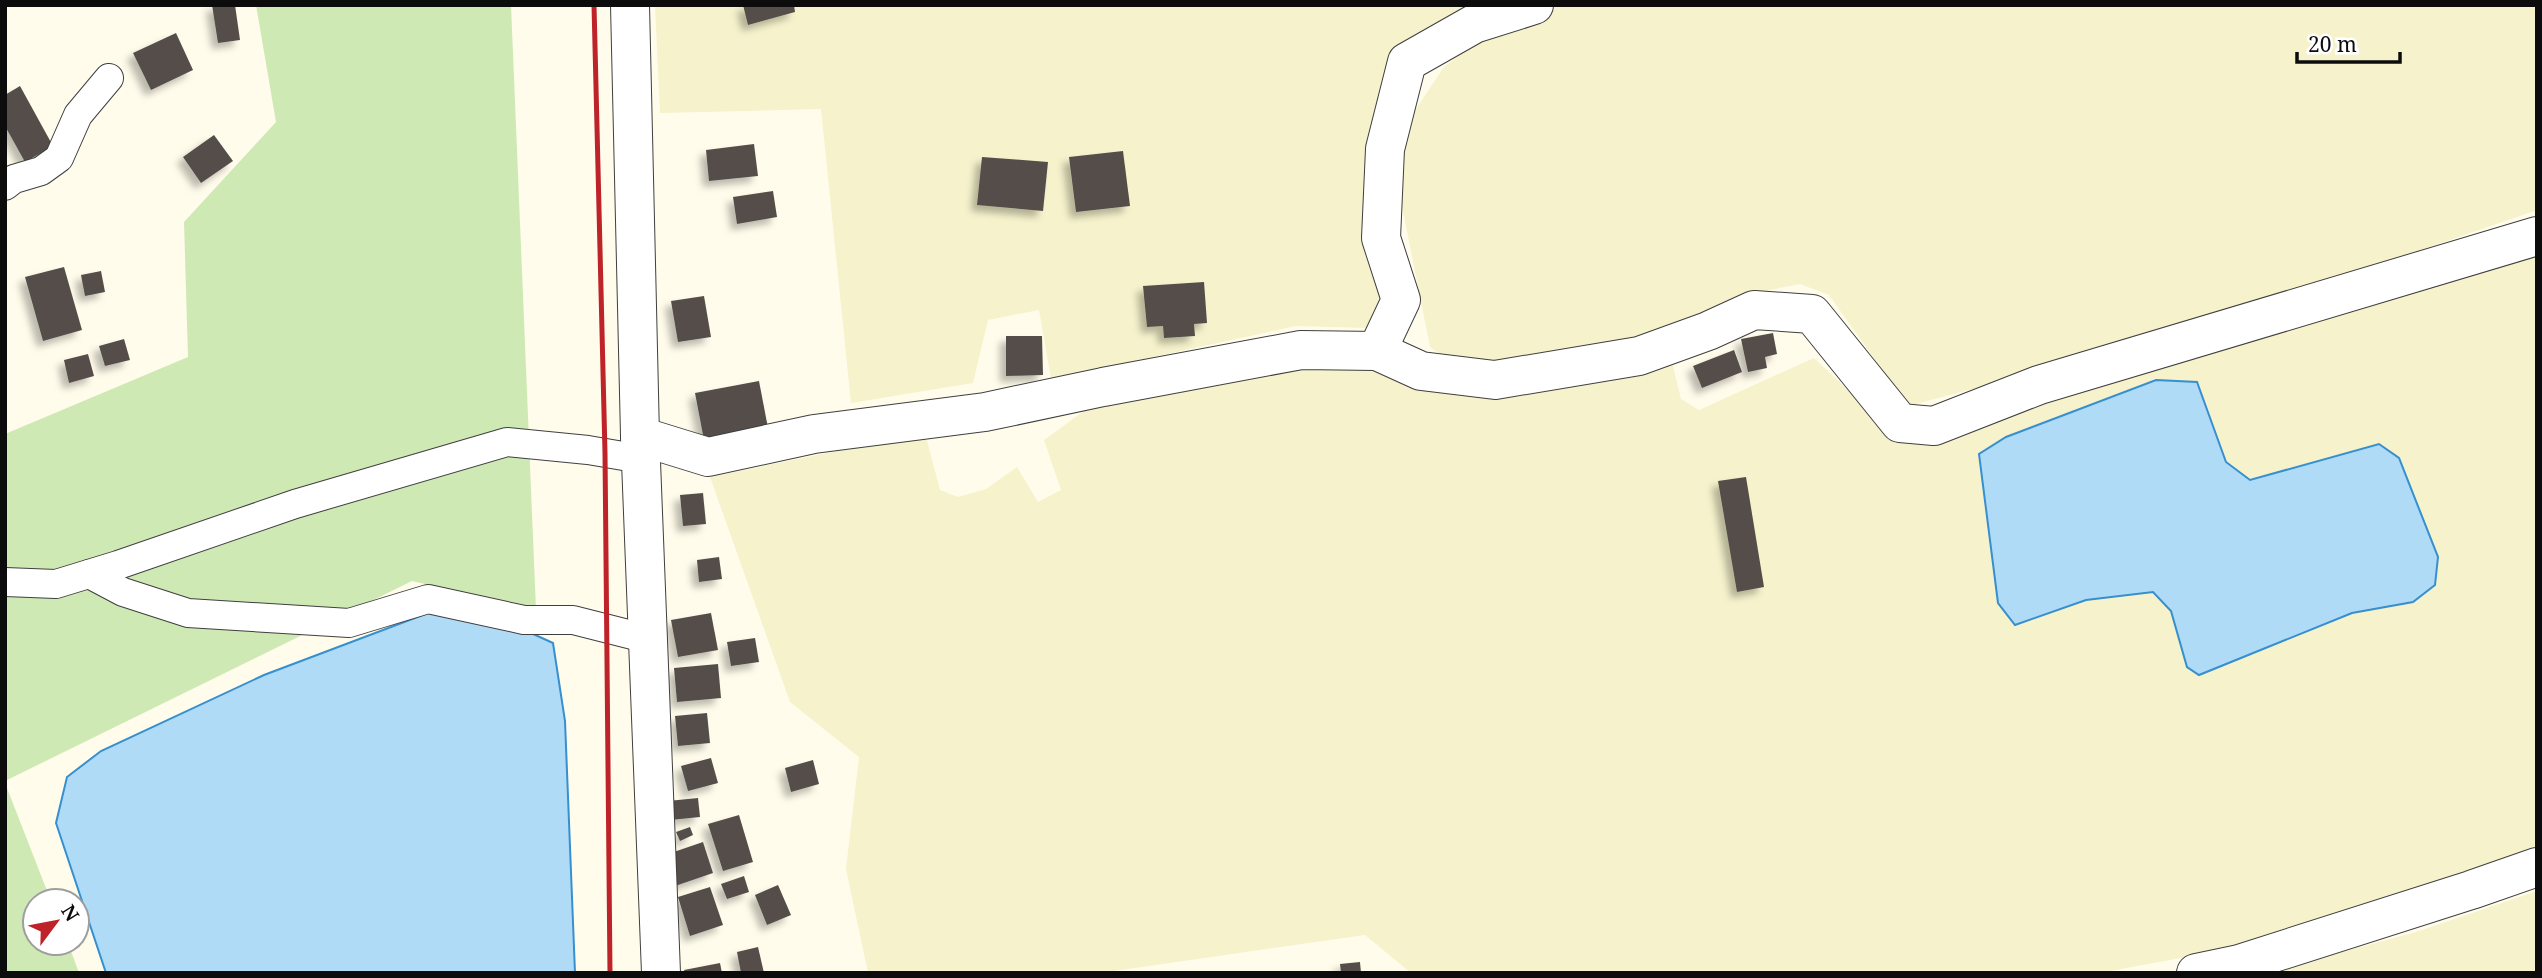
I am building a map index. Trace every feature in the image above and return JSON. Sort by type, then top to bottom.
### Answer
[{"type":"street","points":[[631,5],[640,448],[661,973]]},
{"type":"street","points":[[1377,351],[1401,300],[1381,238],[1385,149],[1407,62],[1474,24],[1534,5]]},
{"type":"street","points":[[5,186],[41,171],[59,158],[78,115],[109,78]]},
{"type":"street","points":[[5,582],[56,584],[295,503],[507,442],[589,450],[640,448],[708,457],[814,435],[985,412],[1301,350],[1377,351],[1421,370],[1495,380],[1639,356],[1708,331],[1754,310],[1812,314],[1900,423],[1934,426],[2039,385],[2537,236]]},
{"type":"street","points":[[89,574],[122,592],[188,613],[349,623],[428,599],[524,620],[573,620],[648,639]]},
{"type":"street","points":[[2196,973],[2239,964],[2537,867]]},
{"type":"shaded area","points":[[655,5],[1468,5],[1395,58],[1363,190],[1387,298],[1369,328],[1296,326],[1051,379],[1039,310],[988,320],[973,383],[851,403],[821,109],[660,113]]},
{"type":"shaded area","points":[[1561,5],[2537,5],[2537,210],[2162,339],[1908,406],[1829,295],[1800,284],[1754,293],[1708,316],[1590,351],[1529,360],[1454,364],[1430,347],[1396,176],[1414,112],[1444,67],[1491,31]]},
{"type":"shaded area","points":[[2537,246],[2537,851],[2230,949],[2099,973],[1411,973],[1365,935],[1100,973],[868,973],[846,869],[859,757],[790,702],[710,477],[925,433],[940,490],[958,497],[986,489],[1017,467],[1038,502],[1061,490],[1044,440],[1095,403],[1374,356],[1425,381],[1671,358],[1681,399],[1699,410],[1814,358],[1897,437]]},
{"type":"shaded area","points":[[2537,891],[2537,973],[2262,973],[2413,933]]},
{"type":"green space","points":[[256,5],[511,5],[536,610],[412,581],[5,781],[5,434],[188,357],[184,222],[276,122]]},
{"type":"green space","points":[[5,783],[46,887],[21,887],[21,957],[73,957],[79,973],[5,973]]},
{"type":"water","points":[[2156,380],[2197,382],[2226,462],[2250,480],[2379,444],[2399,458],[2438,557],[2435,585],[2413,602],[2352,613],[2199,675],[2187,667],[2171,611],[2153,592],[2086,600],[2015,625],[1998,603],[1979,454],[2006,437]]},
{"type":"water","points":[[436,610],[489,614],[553,643],[565,721],[575,973],[106,973],[91,928],[91,887],[77,887],[56,823],[67,777],[101,751],[264,675]]},
{"type":"building","points":[[212,5],[235,5],[240,40],[218,43]]},
{"type":"building","points":[[743,5],[794,5],[795,12],[748,25]]},
{"type":"building","points":[[176,33],[193,70],[151,90],[133,53]]},
{"type":"building","points":[[20,86],[53,146],[25,162],[5,126],[5,95]]},
{"type":"building","points":[[214,135],[233,161],[201,183],[183,157]]},
{"type":"building","points":[[754,144],[758,176],[709,181],[706,150]]},
{"type":"building","points":[[1123,151],[1130,206],[1076,212],[1069,157]]},
{"type":"building","points":[[982,157],[1048,162],[1043,211],[977,205]]},
{"type":"building","points":[[773,191],[777,217],[737,224],[733,197]]},
{"type":"building","points":[[64,267],[82,330],[43,341],[25,277]]},
{"type":"building","points":[[101,271],[105,292],[85,296],[81,275]]},
{"type":"building","points":[[1204,282],[1207,323],[1194,324],[1195,336],[1164,338],[1163,326],[1147,327],[1143,286]]},
{"type":"building","points":[[704,296],[711,337],[678,342],[671,301]]},
{"type":"building","points":[[1773,333],[1777,354],[1765,357],[1767,368],[1748,372],[1741,339]]},
{"type":"building","points":[[1006,336],[1042,336],[1043,375],[1006,376]]},
{"type":"building","points":[[124,339],[130,360],[105,366],[99,346]]},
{"type":"building","points":[[1734,350],[1742,372],[1702,388],[1693,366]]},
{"type":"building","points":[[88,354],[94,376],[69,383],[64,360]]},
{"type":"building","points":[[759,381],[768,428],[704,440],[695,393]]},
{"type":"building","points":[[1746,477],[1764,587],[1737,592],[1718,481]]},
{"type":"building","points":[[703,493],[706,524],[683,526],[680,495]]},
{"type":"building","points":[[719,557],[722,579],[699,582],[697,560]]},
{"type":"building","points":[[711,613],[718,650],[678,657],[671,620]]},
{"type":"building","points":[[755,638],[759,662],[731,666],[727,642]]},
{"type":"building","points":[[718,664],[721,698],[677,702],[674,668]]},
{"type":"building","points":[[707,713],[710,743],[678,746],[675,716]]},
{"type":"building","points":[[711,758],[718,783],[688,791],[681,766]]},
{"type":"building","points":[[813,760],[819,784],[791,792],[785,768]]},
{"type":"building","points":[[698,798],[700,817],[670,820],[668,801]]},
{"type":"building","points":[[739,815],[753,862],[723,871],[708,824]]},
{"type":"building","points":[[690,827],[693,835],[680,841],[676,832]]},
{"type":"building","points":[[703,842],[713,873],[675,886],[665,855]]},
{"type":"building","points":[[744,876],[749,892],[727,899],[721,884]]},
{"type":"building","points":[[778,885],[791,915],[767,925],[755,895]]},
{"type":"building","points":[[710,887],[723,925],[690,936],[678,897]]},
{"type":"building","points":[[758,947],[764,973],[741,973],[737,952]]},
{"type":"building","points":[[1360,962],[1361,973],[1341,973],[1340,964]]},
{"type":"building","points":[[720,963],[722,973],[685,973],[684,970]]},
{"type":"railway","points":[[594,5],[605,453],[610,973]]}]
